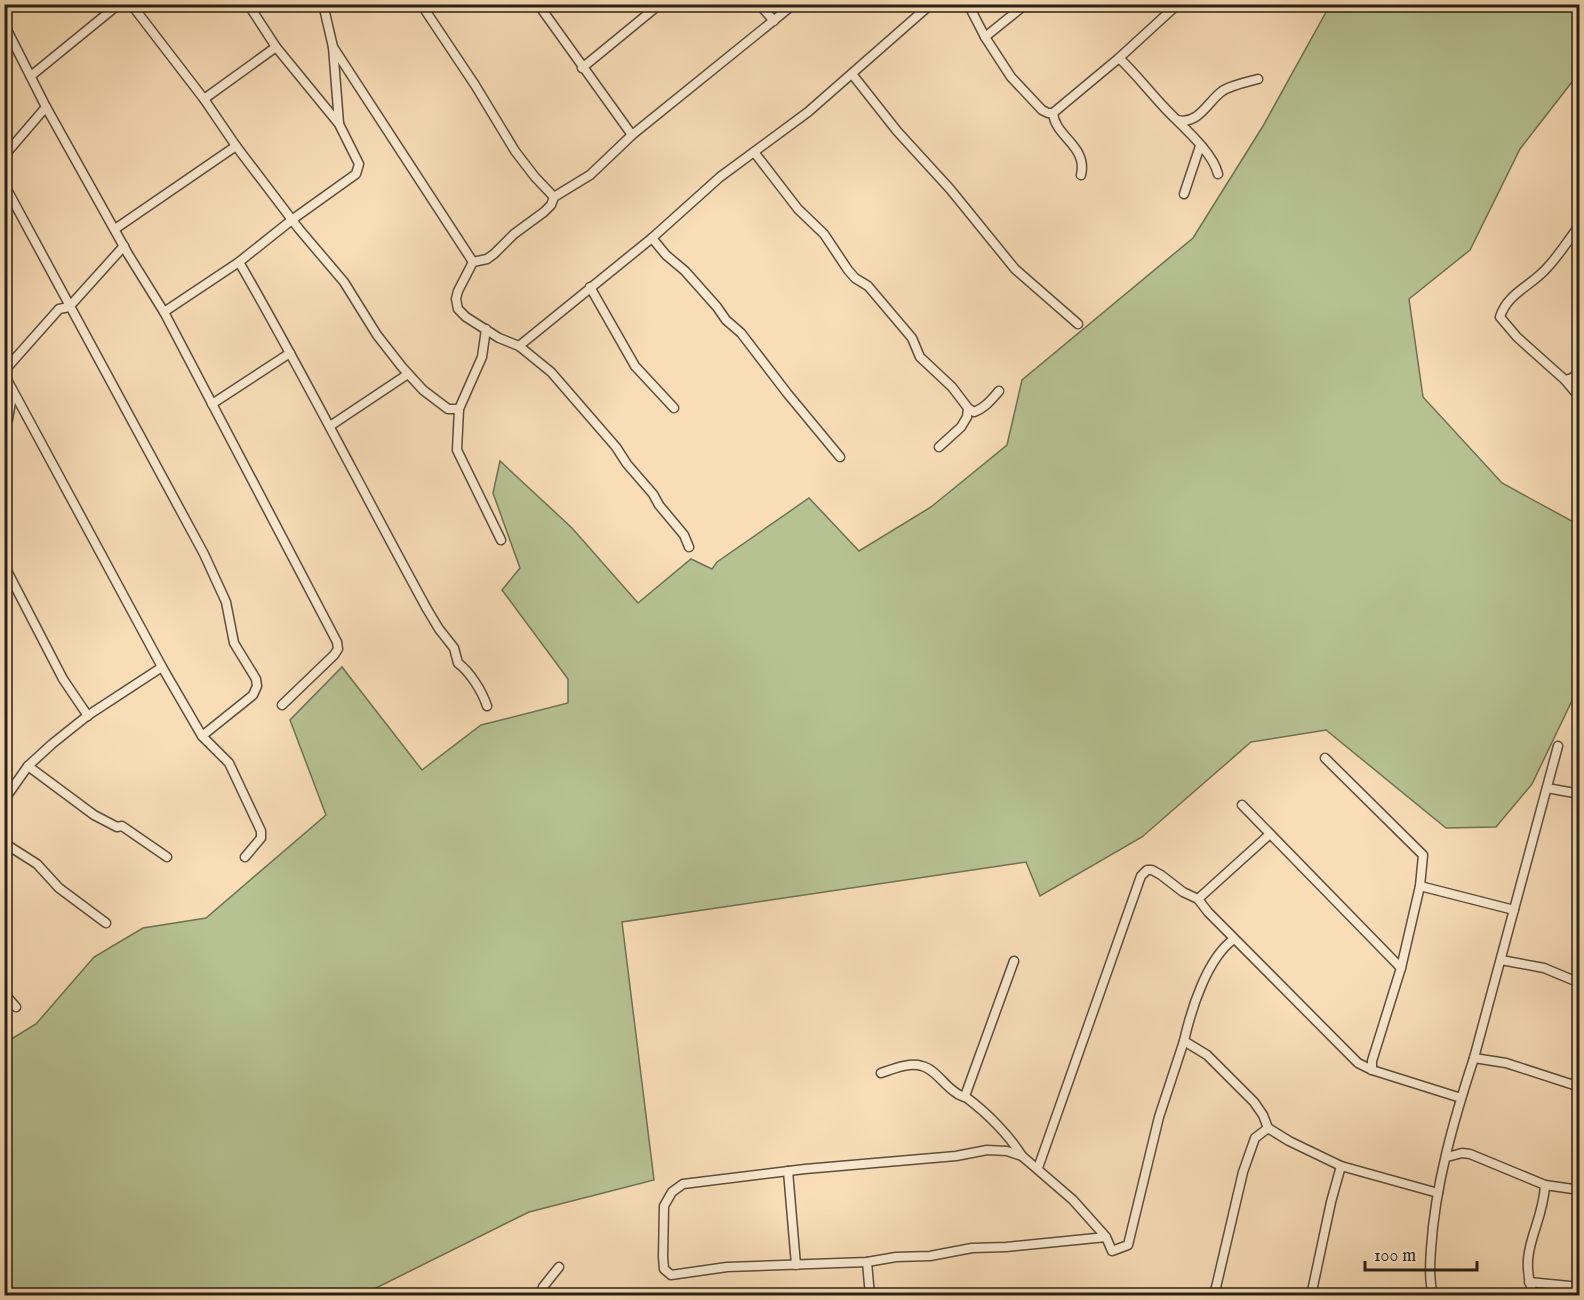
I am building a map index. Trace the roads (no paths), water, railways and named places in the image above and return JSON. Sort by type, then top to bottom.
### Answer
[{"type":"street","points":[[32,75],[119,4]]},
{"type":"street","points":[[131,4],[204,99],[236,146],[344,282],[377,335],[408,374],[438,403],[447,409],[459,409]]},
{"type":"street","points":[[164,312],[239,262],[293,219],[356,174],[359,169],[359,164],[339,124],[276,47],[248,4]]},
{"type":"street","points":[[323,4],[333,47],[339,124]]},
{"type":"street","points":[[421,4],[475,85],[514,151],[554,197]]},
{"type":"street","points":[[538,4],[632,135]]},
{"type":"street","points":[[582,68],[660,4]]},
{"type":"street","points":[[759,4],[774,21]]},
{"type":"street","points":[[688,547],[684,535],[597,423],[551,372],[519,346],[499,338],[458,309],[456,299],[473,262],[487,259],[494,254],[514,234],[544,212],[551,205],[554,197],[590,176],[632,135],[794,4]]},
{"type":"street","points":[[519,346],[652,238],[720,177],[808,112],[931,4]]},
{"type":"street","points":[[968,4],[985,38],[1011,77],[1047,113],[1053,113],[1119,58],[1178,4]]},
{"type":"street","points":[[985,38],[1026,4]]},
{"type":"street","points":[[4,24],[32,75],[46,107],[164,312],[337,642],[338,649],[334,655],[282,705]]},
{"type":"street","points":[[4,51],[13,42]]},
{"type":"street","points":[[204,99],[276,47]]},
{"type":"street","points":[[333,47],[473,262]]},
{"type":"street","points":[[1119,58],[1192,134],[1216,166],[1218,174]]},
{"type":"street","points":[[852,74],[897,131],[950,189],[1015,269],[1078,324]]},
{"type":"street","points":[[1178,120],[1185,122],[1192,119],[1222,91],[1258,79]]},
{"type":"street","points":[[4,156],[46,107]]},
{"type":"street","points":[[1053,113],[1054,121],[1082,158],[1081,175]]},
{"type":"street","points":[[115,229],[236,146]]},
{"type":"street","points":[[1184,195],[1200,146]]},
{"type":"street","points":[[754,152],[798,209],[824,234],[848,270],[855,278],[868,286],[912,338],[920,357],[952,387],[968,408],[974,412],[979,410],[999,391]]},
{"type":"street","points":[[4,184],[204,555],[226,602],[234,643],[257,682],[254,695],[202,736]]},
{"type":"street","points":[[1580,225],[1544,271],[1511,297],[1500,317],[1517,337],[1565,380],[1580,398]]},
{"type":"street","points":[[652,238],[717,307],[726,320],[741,333],[840,457]]},
{"type":"street","points":[[4,426],[8,419],[10,401],[4,372],[59,309],[69,307],[124,246]]},
{"type":"street","points":[[239,262],[330,426],[427,609],[450,640],[458,663],[465,668],[487,706]]},
{"type":"street","points":[[590,287],[635,366],[674,408]]},
{"type":"street","points":[[486,330],[482,357],[459,409],[457,450],[501,540]]},
{"type":"street","points":[[212,404],[290,353]]},
{"type":"street","points":[[1565,380],[1580,372]]},
{"type":"street","points":[[330,426],[408,374]]},
{"type":"street","points":[[10,401],[202,736],[229,763],[260,826],[261,838],[245,857]]},
{"type":"street","points":[[939,447],[961,427],[968,417],[968,408]]},
{"type":"street","points":[[4,565],[63,679],[88,716]]},
{"type":"street","points":[[4,800],[28,766],[88,716],[162,667]]},
{"type":"street","points":[[1422,1296],[1432,1292],[1432,1230],[1438,1192],[1461,1098],[1474,1058],[1558,746]]},
{"type":"street","points":[[1325,758],[1424,855],[1420,886],[1401,968],[1372,1061],[1372,1070]]},
{"type":"street","points":[[28,766],[94,815],[117,827],[122,826],[166,857]]},
{"type":"street","points":[[1547,788],[1580,794]]},
{"type":"street","points":[[1242,806],[1401,968]]},
{"type":"street","points":[[1198,899],[1270,834]]},
{"type":"street","points":[[4,843],[37,864],[59,888],[106,923]]},
{"type":"street","points":[[1038,1168],[1141,876],[1148,870],[1152,870],[1198,899],[1234,939],[1358,1064],[1461,1098]]},
{"type":"street","points":[[1420,886],[1514,910]]},
{"type":"street","points":[[1106,1237],[972,1248],[930,1256],[896,1257],[867,1262],[727,1268],[671,1275],[664,1269],[663,1257],[664,1206],[672,1192],[683,1184],[932,1158],[987,1150],[1007,1151],[1022,1156],[1073,1200],[1106,1237],[1112,1251],[1128,1245],[1158,1117],[1186,1029],[1216,956],[1234,939]]},
{"type":"street","points":[[1501,960],[1544,968],[1580,983]]},
{"type":"street","points":[[965,1096],[1014,961]]},
{"type":"street","points":[[4,993],[16,1007]]},
{"type":"street","points":[[1184,1041],[1207,1055],[1254,1102],[1268,1128],[1289,1141],[1341,1166],[1438,1192]]},
{"type":"street","points":[[1474,1058],[1506,1063],[1580,1088]]},
{"type":"street","points":[[881,1073],[904,1066],[923,1066],[955,1093],[965,1096],[1015,1144],[1022,1156]]},
{"type":"street","points":[[1214,1296],[1243,1172],[1255,1138],[1268,1128]]},
{"type":"street","points":[[1447,1157],[1462,1153],[1470,1154],[1545,1185],[1580,1190]]},
{"type":"street","points":[[1311,1296],[1341,1166]]},
{"type":"street","points":[[788,1172],[796,1265]]},
{"type":"street","points":[[1534,1296],[1529,1282],[1528,1251],[1535,1232],[1545,1185]]},
{"type":"street","points":[[867,1262],[870,1296]]},
{"type":"street","points":[[540,1296],[543,1287],[559,1268]]},
{"type":"street","points":[[1529,1282],[1580,1287]]}]
